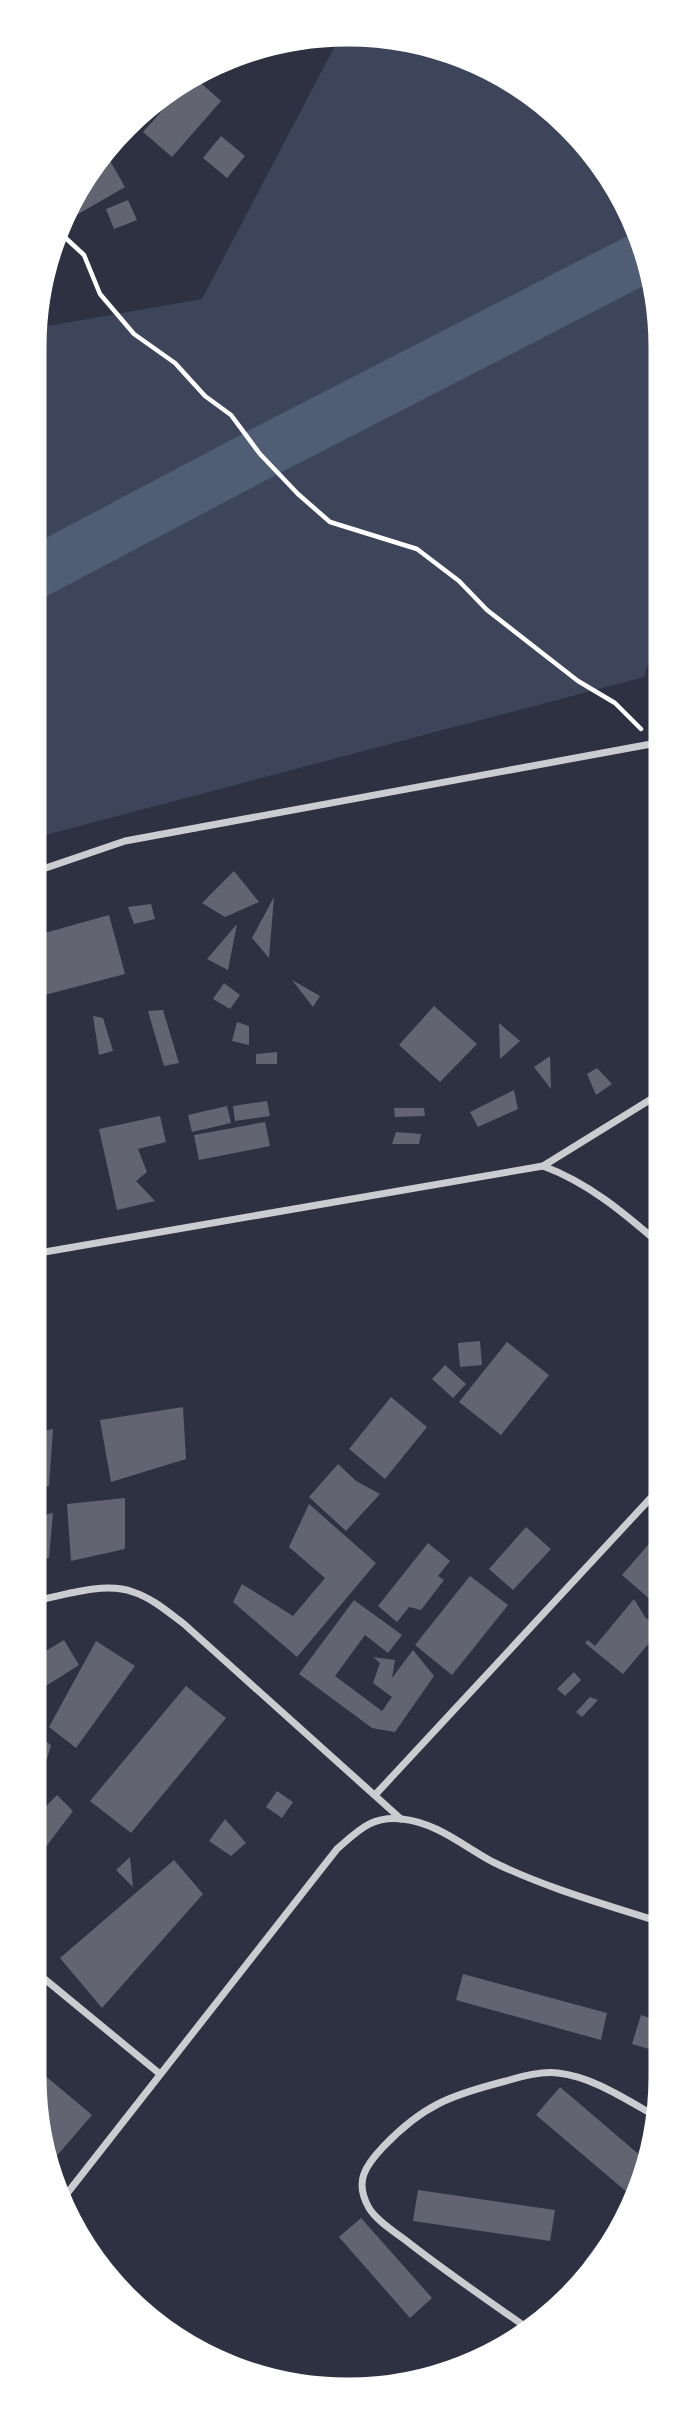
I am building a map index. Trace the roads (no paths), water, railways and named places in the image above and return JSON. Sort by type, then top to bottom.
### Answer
[{"type":"street","points":[[42,870],[125,841],[653,744]]},
{"type":"street","points":[[42,1252],[543,1166],[653,1098]]},
{"type":"street","points":[[543,1166],[566,1174],[605,1198],[653,1238]]},
{"type":"street","points":[[375,1795],[653,1496]]},
{"type":"street","points":[[42,1600],[97,1589],[131,1591],[153,1602],[184,1624],[401,1819]]},
{"type":"street","points":[[66,2194],[337,1849],[369,1822],[401,1819],[432,1825],[494,1862],[562,1890],[653,1920]]},
{"type":"street","points":[[42,1977],[160,2074]]},
{"type":"street","points":[[524,2326],[423,2255],[370,2210],[364,2196],[363,2170],[404,2124],[434,2105],[469,2090],[524,2076],[557,2072],[586,2080],[616,2093],[650,2113]]},
{"type":"waterway","points":[[42,569],[640,259]]}]
